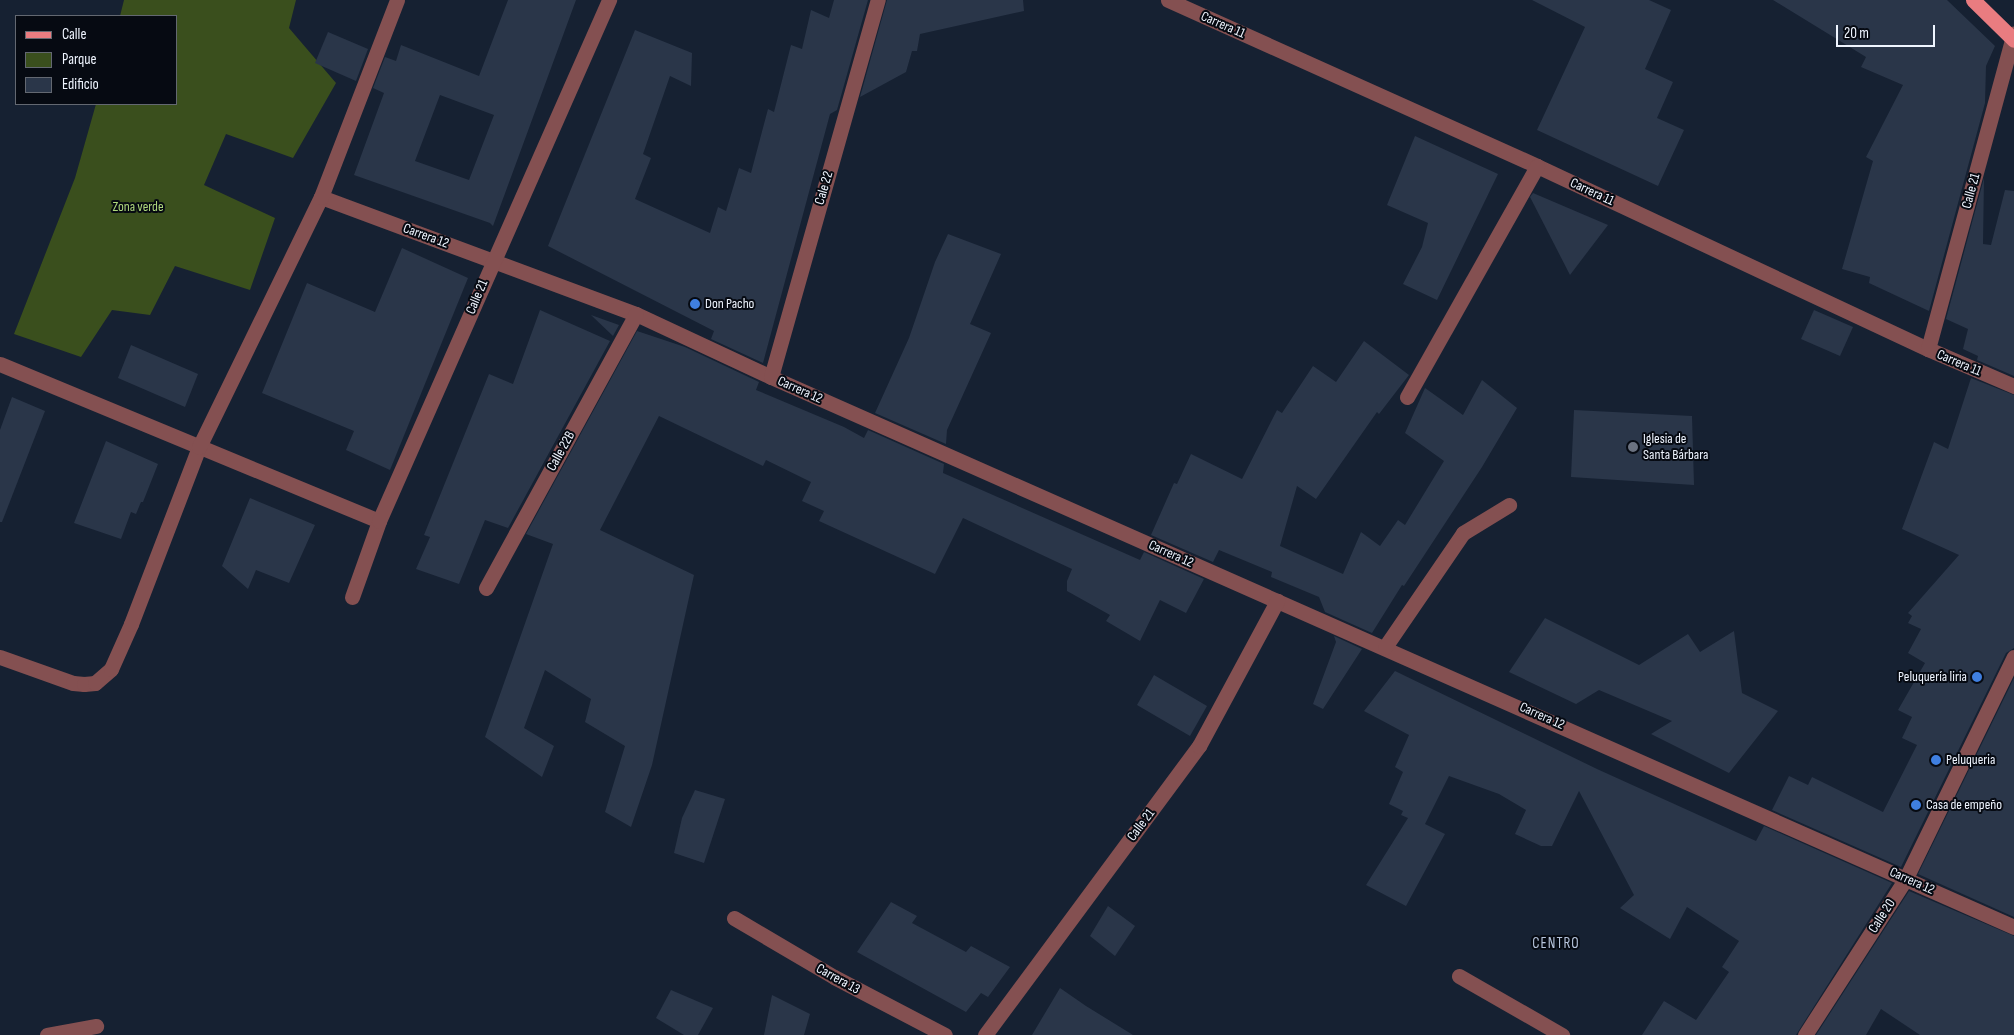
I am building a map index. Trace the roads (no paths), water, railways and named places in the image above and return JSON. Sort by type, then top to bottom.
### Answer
[{"type":"main road","points":[[1973,0],[2013,37]]},
{"type":"street","points":[[0,657],[73,683],[95,683],[111,669],[132,624],[200,447],[321,198],[397,0]]},
{"type":"street","name":"Calle 21","points":[[352,597],[379,520],[609,0]]},
{"type":"street","name":"Cale 22","points":[[771,377],[878,0]]},
{"type":"street","name":"Carrera 11","points":[[1168,0],[1537,166],[1928,349],[2014,386]]},
{"type":"street","name":"Calle 21","points":[[1928,349],[2013,37]]},
{"type":"street","points":[[1407,397],[1537,166]]},
{"type":"street","name":"Carrera 12","points":[[321,198],[636,314],[771,377],[1277,602],[1385,647],[2014,927]]},
{"type":"street","name":"Calle 22B","points":[[486,588],[636,314]]},
{"type":"street","points":[[0,364],[379,520]]},
{"type":"street","points":[[1385,647],[1463,533],[1509,505]]},
{"type":"street","name":"Calle 21","points":[[985,1035],[1200,746],[1277,602]]},
{"type":"street","name":"Calle 20","points":[[1806,1035],[1906,878],[2014,657]]},
{"type":"street","name":"Carrera 13","points":[[734,918],[834,977],[946,1035]]},
{"type":"street","points":[[1459,976],[1562,1035]]},
{"type":"street","points":[[47,1035],[96,1026]]},
{"type":"place","name":"Don Pacho","points":[[695,304]]},
{"type":"place","name":"Iglesia de Santa Bárbara","points":[[1633,447]]},
{"type":"place","name":"Peluquería liria","points":[[1977,677]]},
{"type":"place","name":"Peluqueria","points":[[1936,760]]},
{"type":"place","name":"Casa de empeño","points":[[1916,805]]},
{"type":"district","name":"CENTRO","points":[[1556,944]]},
{"type":"park label","name":"Zona verde","points":[[138,207]]}]
